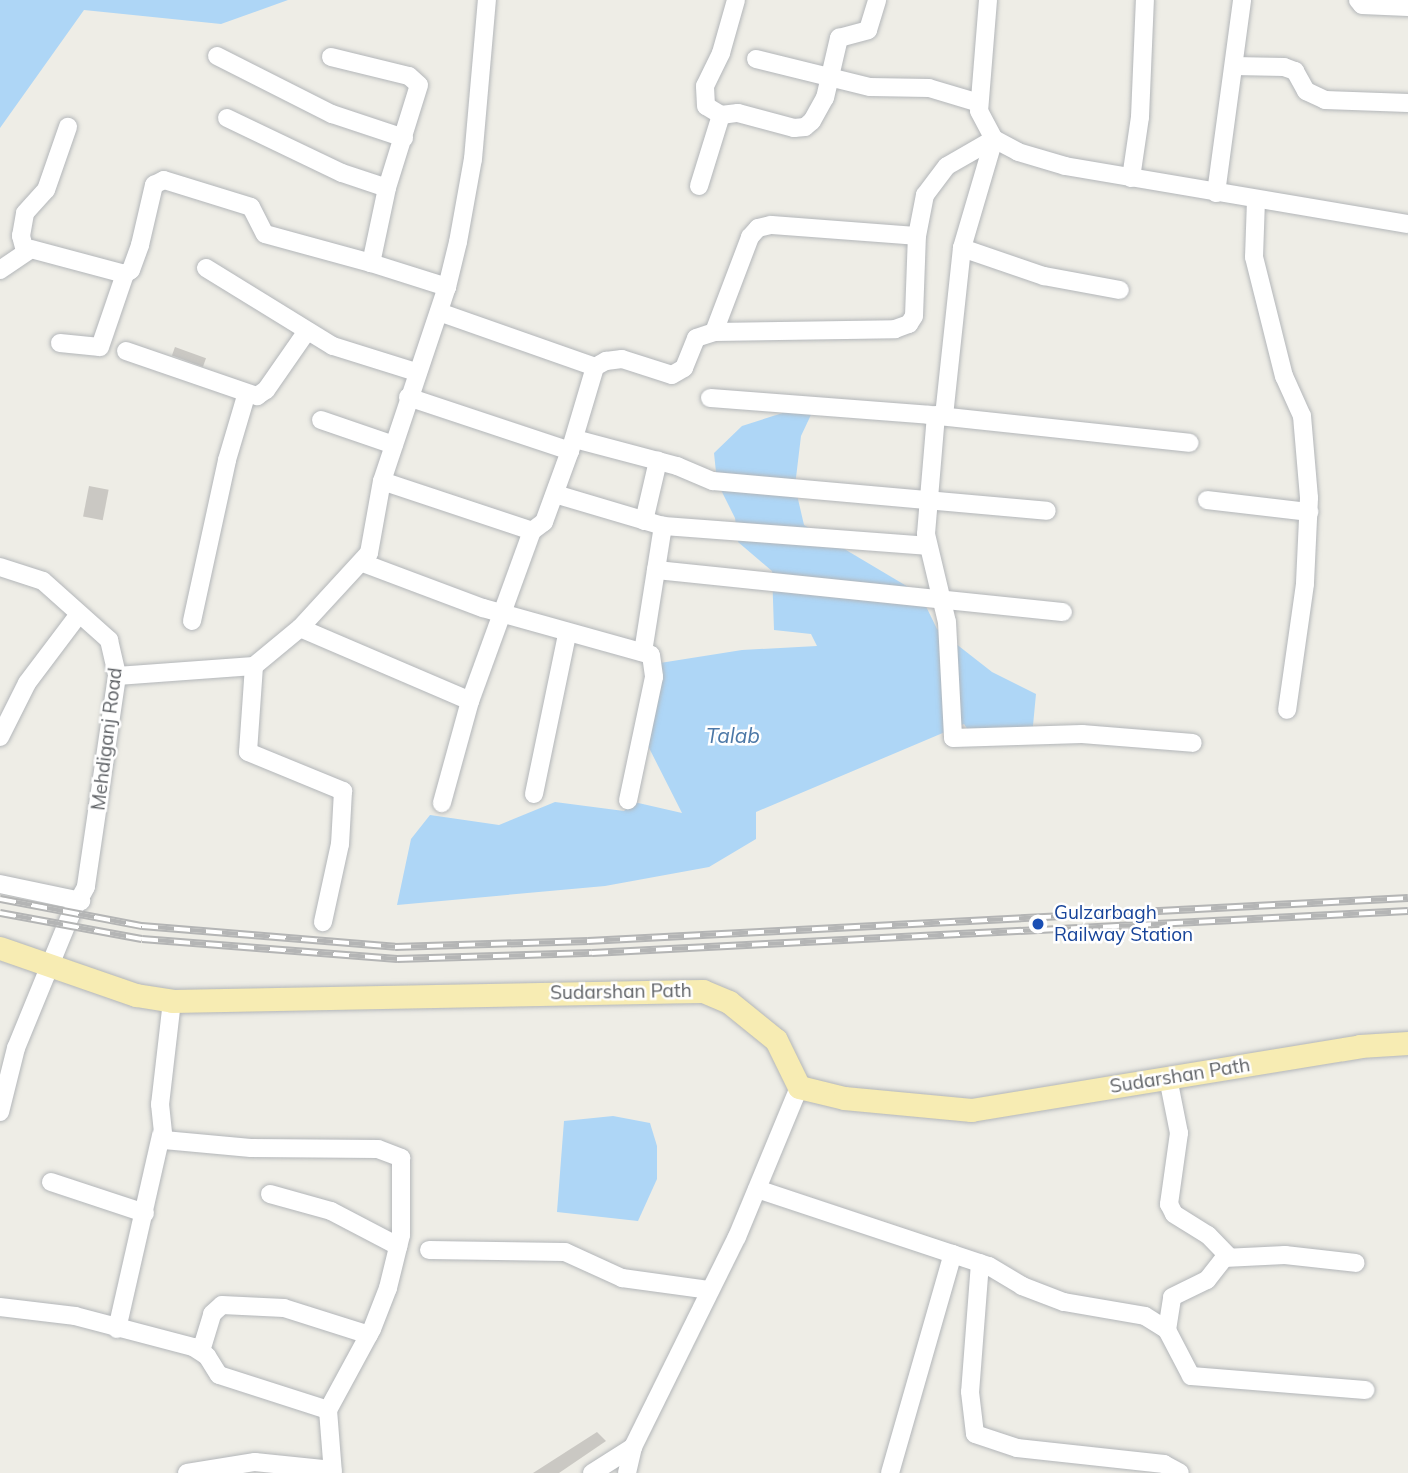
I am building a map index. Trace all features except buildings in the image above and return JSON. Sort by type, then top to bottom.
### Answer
[{"type":"main road","name":"Sudarshan Path","points":[[0,948],[136,995],[172,1002],[703,991],[729,1002],[776,1040],[799,1087],[844,1098],[971,1110],[1360,1046],[1408,1043]]},
{"type":"street","points":[[117,676],[254,666],[300,628],[363,563],[372,542],[382,481],[416,372],[447,287],[473,159],[487,0]]},
{"type":"street","points":[[736,0],[724,47],[705,86],[706,106],[721,115],[738,113],[778,125],[805,127],[825,98],[839,38],[868,30],[877,0]]},
{"type":"street","points":[[988,0],[979,103],[984,128],[994,139],[1018,152],[1065,166],[1408,224]]},
{"type":"street","points":[[1131,178],[1140,117],[1145,0]]},
{"type":"street","points":[[1216,193],[1242,0]]},
{"type":"street","points":[[1358,0],[1362,5],[1408,7]]},
{"type":"street","points":[[217,56],[332,114],[404,138]]},
{"type":"street","points":[[331,57],[417,80],[419,93],[387,188],[372,263]]},
{"type":"street","points":[[756,59],[831,75],[870,87],[946,92],[979,103]]},
{"type":"street","points":[[1234,66],[1284,67],[1295,71],[1306,91],[1325,100],[1408,103]]},
{"type":"street","points":[[699,186],[721,115]]},
{"type":"street","points":[[227,118],[342,173],[387,188]]},
{"type":"street","points":[[25,251],[21,236],[25,213],[46,190],[68,127]]},
{"type":"street","points":[[439,312],[595,367],[622,359],[672,374],[680,372],[696,338],[714,332],[895,328],[909,324],[917,289],[917,236],[925,195],[933,181],[971,149],[994,139]]},
{"type":"street","points":[[994,139],[962,248],[928,498],[928,546],[947,622],[953,738],[1082,734],[1192,743]]},
{"type":"street","points":[[60,343],[100,347],[125,274],[131,270],[140,245],[154,185],[164,180],[251,207],[265,234],[447,287]]},
{"type":"street","points":[[1256,200],[1254,257],[1284,376],[1302,415],[1309,512],[1305,584],[1287,710]]},
{"type":"street","points":[[714,332],[750,237],[758,228],[771,225],[917,236]]},
{"type":"street","points":[[962,248],[1044,276],[1120,290]]},
{"type":"street","points":[[0,270],[25,251],[38,250],[125,274]]},
{"type":"street","points":[[206,268],[333,345],[416,372]]},
{"type":"street","points":[[126,351],[246,396],[266,390],[307,331]]},
{"type":"street","points":[[442,803],[470,701],[504,615],[532,531],[544,522],[555,494],[573,445],[595,367]]},
{"type":"street","points":[[192,621],[227,460],[246,396]]},
{"type":"street","points":[[408,397],[573,445],[658,461],[713,481],[847,495],[928,498],[1047,511]]},
{"type":"street","points":[[710,398],[940,416],[1190,443]]},
{"type":"street","points":[[321,420],[394,445]]},
{"type":"street","points":[[644,521],[658,461]]},
{"type":"street","points":[[382,481],[532,531]]},
{"type":"street","points":[[555,494],[663,526],[928,546]]},
{"type":"street","points":[[1207,500],[1309,512]]},
{"type":"street","points":[[643,652],[663,526]]},
{"type":"street","points":[[363,563],[504,615],[567,635],[643,652],[655,662],[628,800]]},
{"type":"street","name":"Mehdiganj Road","points":[[0,567],[43,581],[79,614],[114,648],[117,676],[89,875],[81,901],[71,914],[53,965],[16,1048],[0,1112]]},
{"type":"street","points":[[656,570],[1063,612]]},
{"type":"street","points":[[1,730],[27,683],[79,614]]},
{"type":"street","points":[[300,628],[470,701]]},
{"type":"street","points":[[534,794],[567,635]]},
{"type":"street","points":[[254,666],[248,752],[343,791],[340,844],[323,922]]},
{"type":"street","points":[[0,884],[81,901]]},
{"type":"street","points":[[117,1329],[161,1135],[164,1050],[172,1002]]},
{"type":"street","points":[[1168,1078],[1179,1133],[1169,1204],[1174,1214],[1208,1235],[1229,1258]]},
{"type":"street","points":[[627,1473],[633,1447],[757,1189],[799,1087]]},
{"type":"street","points":[[161,1135],[171,1142],[251,1149],[395,1152],[403,1168],[398,1246],[388,1288],[369,1335],[328,1410],[333,1471],[254,1462],[187,1473]]},
{"type":"street","points":[[51,1182],[145,1213]]},
{"type":"street","points":[[757,1189],[980,1263],[1042,1295],[1145,1316],[1167,1330],[1191,1376],[1365,1390]]},
{"type":"street","points":[[270,1194],[331,1211],[398,1246]]},
{"type":"street","points":[[429,1250],[565,1252],[622,1278],[710,1290]]},
{"type":"street","points":[[890,1473],[953,1254]]},
{"type":"street","points":[[1167,1330],[1172,1297],[1207,1280],[1218,1264],[1229,1258],[1285,1255],[1356,1263]]},
{"type":"street","points":[[980,1263],[970,1392],[975,1434],[1017,1448],[1164,1464],[1180,1473]]},
{"type":"street","points":[[201,1351],[212,1314],[222,1305],[284,1308],[369,1335]]},
{"type":"street","points":[[0,1307],[75,1316],[201,1351],[219,1375],[328,1410]]},
{"type":"street","points":[[592,1473],[633,1447]]},
{"type":"water","points":[[0,0],[288,0],[221,24],[84,10],[0,128]]},
{"type":"water","name":"Talab","points":[[817,402],[801,436],[795,486],[804,525],[920,594],[937,629],[992,672],[1036,694],[1032,736],[968,730],[964,724],[756,812],[756,839],[709,867],[605,886],[397,905],[411,839],[430,815],[499,825],[555,802],[624,811],[634,802],[682,813],[644,738],[660,663],[742,650],[817,646],[811,634],[774,630],[772,571],[738,542],[735,518],[717,482],[714,453],[742,426]]},
{"type":"water","points":[[613,1116],[650,1123],[657,1146],[657,1179],[638,1221],[557,1212],[564,1121]]},
{"type":"railway","points":[[0,899],[142,926],[395,947],[588,941],[1408,898]]},
{"type":"railway","points":[[0,913],[142,939],[397,959],[592,953],[1408,911]]},
{"type":"place","name":"Gulzarbagh Railway Station","points":[[1038,924]]}]
